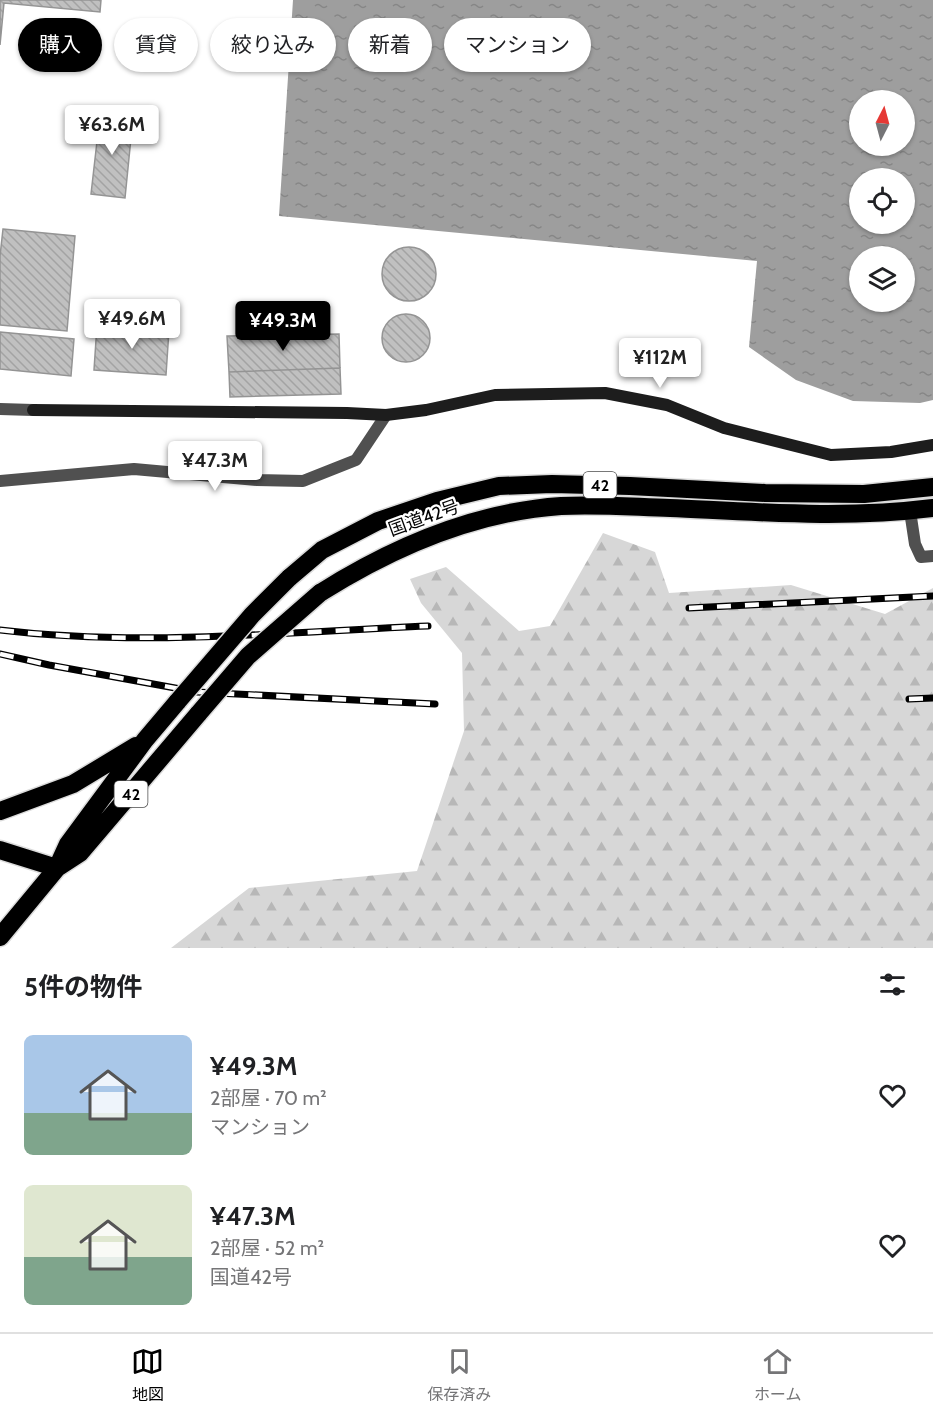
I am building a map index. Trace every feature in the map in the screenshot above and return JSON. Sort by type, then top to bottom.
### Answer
[{"type":"highway","name":"国道42号","points":[[57,868],[68,844],[145,740],[252,615],[289,578],[322,550],[378,521],[437,501],[499,486],[619,485],[765,493],[853,494],[933,487]]},
{"type":"highway","name":"国道42号","points":[[57,868],[80,854],[248,656],[320,594],[360,568],[433,534],[477,521],[560,506],[597,505],[790,514],[863,514],[933,508]]},
{"type":"highway","name":"国道42号","points":[[0,811],[73,784],[145,740]]},
{"type":"highway","points":[[0,850],[57,868]]},
{"type":"highway","name":"42","points":[[0,937],[57,868]]},
{"type":"street","points":[[0,409],[347,412],[386,415],[426,410],[495,395],[605,393],[667,405],[724,428],[831,455],[891,452],[933,445]]},
{"type":"street","points":[[0,481],[134,469],[303,482],[356,460],[386,415]]},
{"type":"street","points":[[910,511],[915,544],[921,556],[933,556]]},
{"type":"green space","points":[[603,533],[655,552],[669,593],[791,585],[885,614],[933,588],[933,948],[171,948],[249,888],[417,871],[464,731],[462,653],[421,603],[410,579],[446,567],[519,631],[550,626]]},
{"type":"water","points":[[293,0],[933,0],[933,400],[920,403],[853,401],[796,380],[749,347],[757,261],[279,216],[288,72],[336,72],[336,18],[292,18]]},
{"type":"building","points":[[0,0],[101,0],[100,12],[4,3],[0,45]]},
{"type":"building","points":[[100,115],[133,118],[125,198],[91,194]]},
{"type":"building","points":[[3,229],[75,236],[67,331],[0,325],[0,256]]},
{"type":"building","points":[[404,247],[414,247],[424,251],[432,259],[436,274],[432,289],[424,297],[414,301],[404,301],[394,297],[386,289],[382,279],[382,269],[386,259],[394,251]]},
{"type":"building","points":[[406,314],[423,321],[430,338],[423,355],[406,362],[389,355],[382,338],[389,321]]},
{"type":"building","points":[[97,325],[169,330],[166,375],[94,370]]},
{"type":"building","points":[[0,332],[74,339],[71,376],[0,369]]},
{"type":"building","points":[[339,334],[340,368],[229,372],[227,336]]},
{"type":"building","points":[[340,368],[341,394],[230,397],[229,372]]},
{"type":"railway","points":[[689,608],[933,596]]},
{"type":"railway","points":[[0,630],[53,635],[160,638],[428,626]]},
{"type":"railway","points":[[0,654],[197,692],[435,704]]},
{"type":"railway","points":[[909,699],[933,698]]}]
